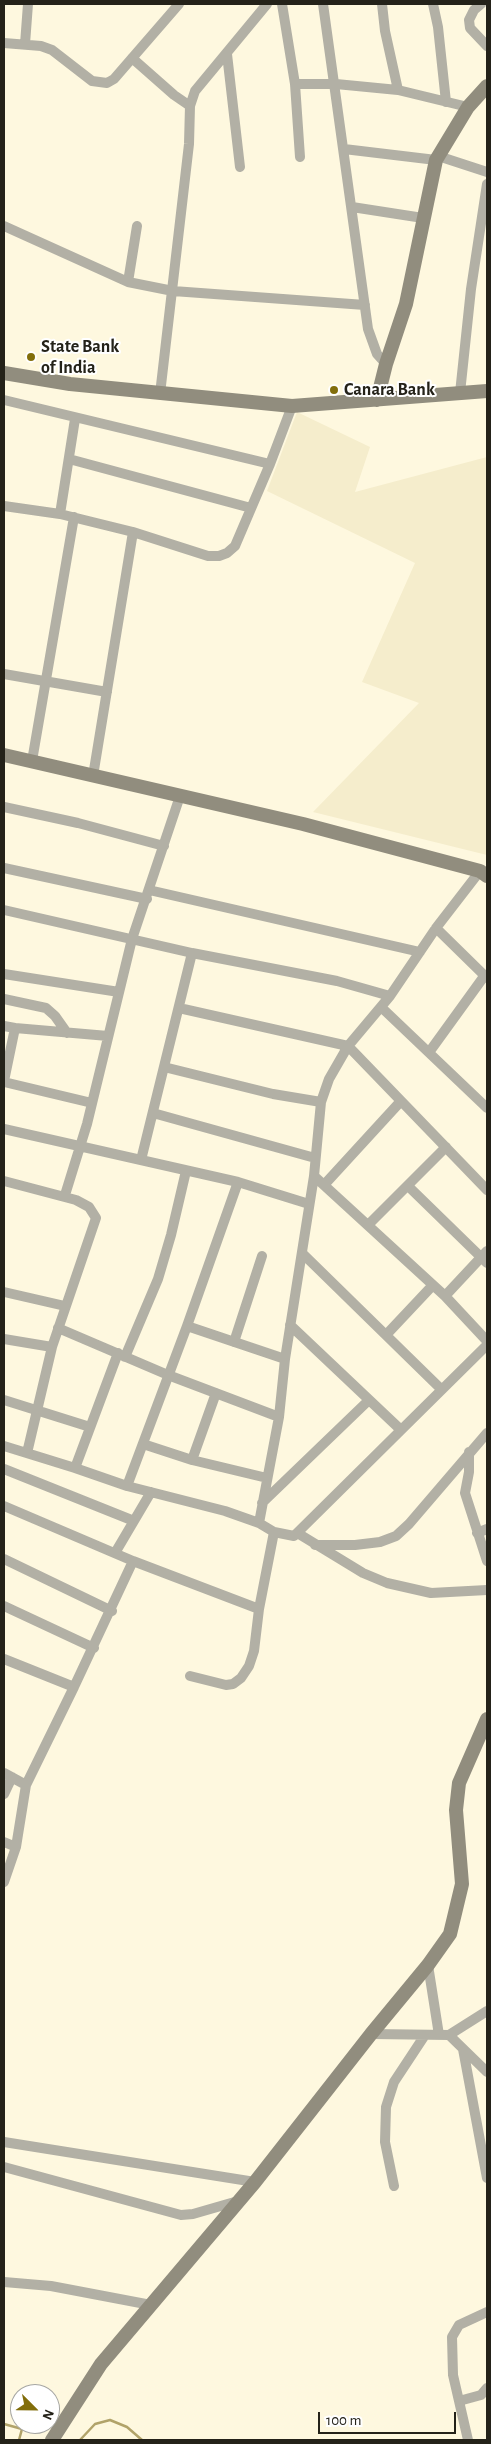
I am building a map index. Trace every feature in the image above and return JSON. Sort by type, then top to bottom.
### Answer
[{"type":"street","points":[[25,44],[28,4]]},
{"type":"street","points":[[4,43],[25,44],[52,50],[92,81],[100,84],[114,79],[179,4]]},
{"type":"street","points":[[160,394],[189,144],[190,106],[195,91],[267,4]]},
{"type":"street","points":[[282,4],[295,84],[300,157]]},
{"type":"street","points":[[323,4],[336,84],[368,329],[377,354],[386,364]]},
{"type":"street","points":[[382,4],[385,32],[398,90]]},
{"type":"street","points":[[433,4],[438,27],[446,102]]},
{"type":"street","points":[[481,4],[469,20],[470,28],[487,46]]},
{"type":"street","points":[[227,54],[240,166]]},
{"type":"street","points":[[132,58],[174,95],[190,106]]},
{"type":"street","points":[[295,84],[336,84],[398,90],[468,107]]},
{"type":"street","points":[[377,400],[386,364],[406,304],[437,158],[468,107],[487,86]]},
{"type":"street","points":[[344,149],[437,158],[487,172]]},
{"type":"street","points":[[460,393],[471,290],[487,184]]},
{"type":"street","points":[[352,207],[423,218]]},
{"type":"street","points":[[4,226],[128,282],[173,291],[364,306]]},
{"type":"street","points":[[128,282],[137,226]]},
{"type":"street","points":[[4,373],[70,384],[292,406],[487,391]]},
{"type":"street","points":[[4,400],[75,419],[270,464]]},
{"type":"street","points":[[4,506],[74,517],[132,532],[208,556],[219,556],[227,553],[235,546],[292,406]]},
{"type":"street","points":[[60,514],[75,419]]},
{"type":"street","points":[[69,459],[250,508]]},
{"type":"street","points":[[32,761],[74,517]]},
{"type":"street","points":[[93,776],[132,532]]},
{"type":"street","points":[[4,674],[107,692]]},
{"type":"street","points":[[4,755],[372,841],[484,873],[436,928],[390,996],[348,1046],[329,1079],[321,1102],[314,1176],[290,1325],[279,1417],[262,1503],[260,1523]]},
{"type":"street","points":[[65,1195],[92,1103],[132,940],[180,796]]},
{"type":"street","points":[[4,807],[78,823],[164,846]]},
{"type":"street","points":[[4,868],[148,894],[420,952]]},
{"type":"street","points":[[4,910],[192,953],[337,981],[390,996]]},
{"type":"street","points":[[430,1051],[486,976],[436,928]]},
{"type":"street","points":[[141,1160],[192,953]]},
{"type":"street","points":[[4,974],[119,992]]},
{"type":"street","points":[[4,999],[46,1008],[55,1016],[67,1033]]},
{"type":"street","points":[[381,1007],[430,1051],[487,1108]]},
{"type":"street","points":[[178,1008],[348,1046],[487,1190]]},
{"type":"street","points":[[4,1026],[108,1036]]},
{"type":"street","points":[[15,1028],[4,1081],[92,1103]]},
{"type":"street","points":[[164,1067],[273,1094],[321,1102]]},
{"type":"street","points":[[324,1185],[401,1101]]},
{"type":"street","points":[[153,1113],[315,1158]]},
{"type":"street","points":[[4,1129],[238,1182],[309,1204]]},
{"type":"street","points":[[368,1225],[446,1147]]},
{"type":"street","points":[[75,1468],[90,1427],[121,1355],[158,1279],[186,1170]]},
{"type":"street","points":[[314,1176],[446,1296],[487,1341]]},
{"type":"street","points":[[4,1182],[65,1195],[89,1207],[96,1218],[52,1347],[27,1453]]},
{"type":"street","points":[[127,1486],[238,1182]]},
{"type":"street","points":[[408,1186],[485,1257],[446,1296]]},
{"type":"street","points":[[302,1253],[441,1389]]},
{"type":"street","points":[[234,1342],[262,1256]]},
{"type":"street","points":[[386,1335],[433,1285]]},
{"type":"street","points":[[4,1292],[65,1306]]},
{"type":"street","points":[[290,1325],[401,1430]]},
{"type":"street","points":[[187,1326],[285,1360]]},
{"type":"street","points":[[58,1328],[168,1375],[279,1417]]},
{"type":"street","points":[[4,1339],[52,1347]]},
{"type":"street","points":[[4,1446],[127,1486],[225,1511],[260,1523],[274,1532],[288,1536],[299,1534],[441,1389],[487,1345]]},
{"type":"street","points":[[192,1460],[216,1393]]},
{"type":"street","points":[[4,1400],[90,1427]]},
{"type":"street","points":[[262,1503],[369,1400]]},
{"type":"street","points":[[315,1545],[355,1545],[380,1542],[396,1536],[409,1524],[487,1433]]},
{"type":"street","points":[[143,1444],[192,1460],[267,1478]]},
{"type":"street","points":[[470,1452],[470,1472],[466,1494],[487,1561]]},
{"type":"street","points":[[4,1469],[134,1522]]},
{"type":"street","points":[[115,1553],[151,1492]]},
{"type":"street","points":[[4,1506],[133,1561],[259,1609]]},
{"type":"street","points":[[477,1533],[487,1529]]},
{"type":"street","points":[[190,1676],[226,1685],[242,1678],[254,1651],[259,1609],[274,1532]]},
{"type":"street","points":[[299,1534],[364,1573],[408,1589],[448,1593],[487,1590]]},
{"type":"street","points":[[4,1559],[112,1611]]},
{"type":"street","points":[[4,1882],[16,1847],[26,1785],[112,1611],[133,1561]]},
{"type":"street","points":[[4,1606],[94,1648]]},
{"type":"street","points":[[4,1659],[74,1687]]},
{"type":"street","points":[[52,2440],[96,2371],[255,2182],[371,2034],[428,1965],[450,1934],[462,1884],[456,1810],[459,1783],[487,1719]]},
{"type":"street","points":[[4,1794],[8,1775],[26,1785]]},
{"type":"street","points":[[4,1842],[16,1847]]},
{"type":"street","points":[[428,1965],[444,2035],[463,2049],[487,2072]]},
{"type":"street","points":[[371,2034],[444,2035],[487,2011]]},
{"type":"street","points":[[394,2186],[385,2142],[386,2107],[394,2082],[425,2035]]},
{"type":"street","points":[[463,2049],[473,2091],[486,2170]]},
{"type":"street","points":[[4,2142],[255,2182]]},
{"type":"street","points":[[4,2167],[181,2215],[193,2214],[238,2202]]},
{"type":"street","points":[[4,2282],[51,2286],[151,2306]]},
{"type":"street","points":[[468,2440],[453,2375],[452,2337],[459,2324],[487,2312]]},
{"type":"street","points":[[459,2401],[480,2395],[487,2388]]},
{"type":"shaded area","points":[[297,412],[370,447],[355,492],[487,457],[487,855],[313,812],[419,703],[362,682],[415,563],[267,491]]},
{"type":"waterway","points":[[80,2440],[95,2424],[110,2420],[127,2427],[142,2440]]},
{"type":"waterway","points":[[4,2424],[22,2429],[19,2440]]},
{"type":"place","name":"State Bank of India","points":[[31,357]]},
{"type":"place","name":"Canara Bank","points":[[334,390]]}]
